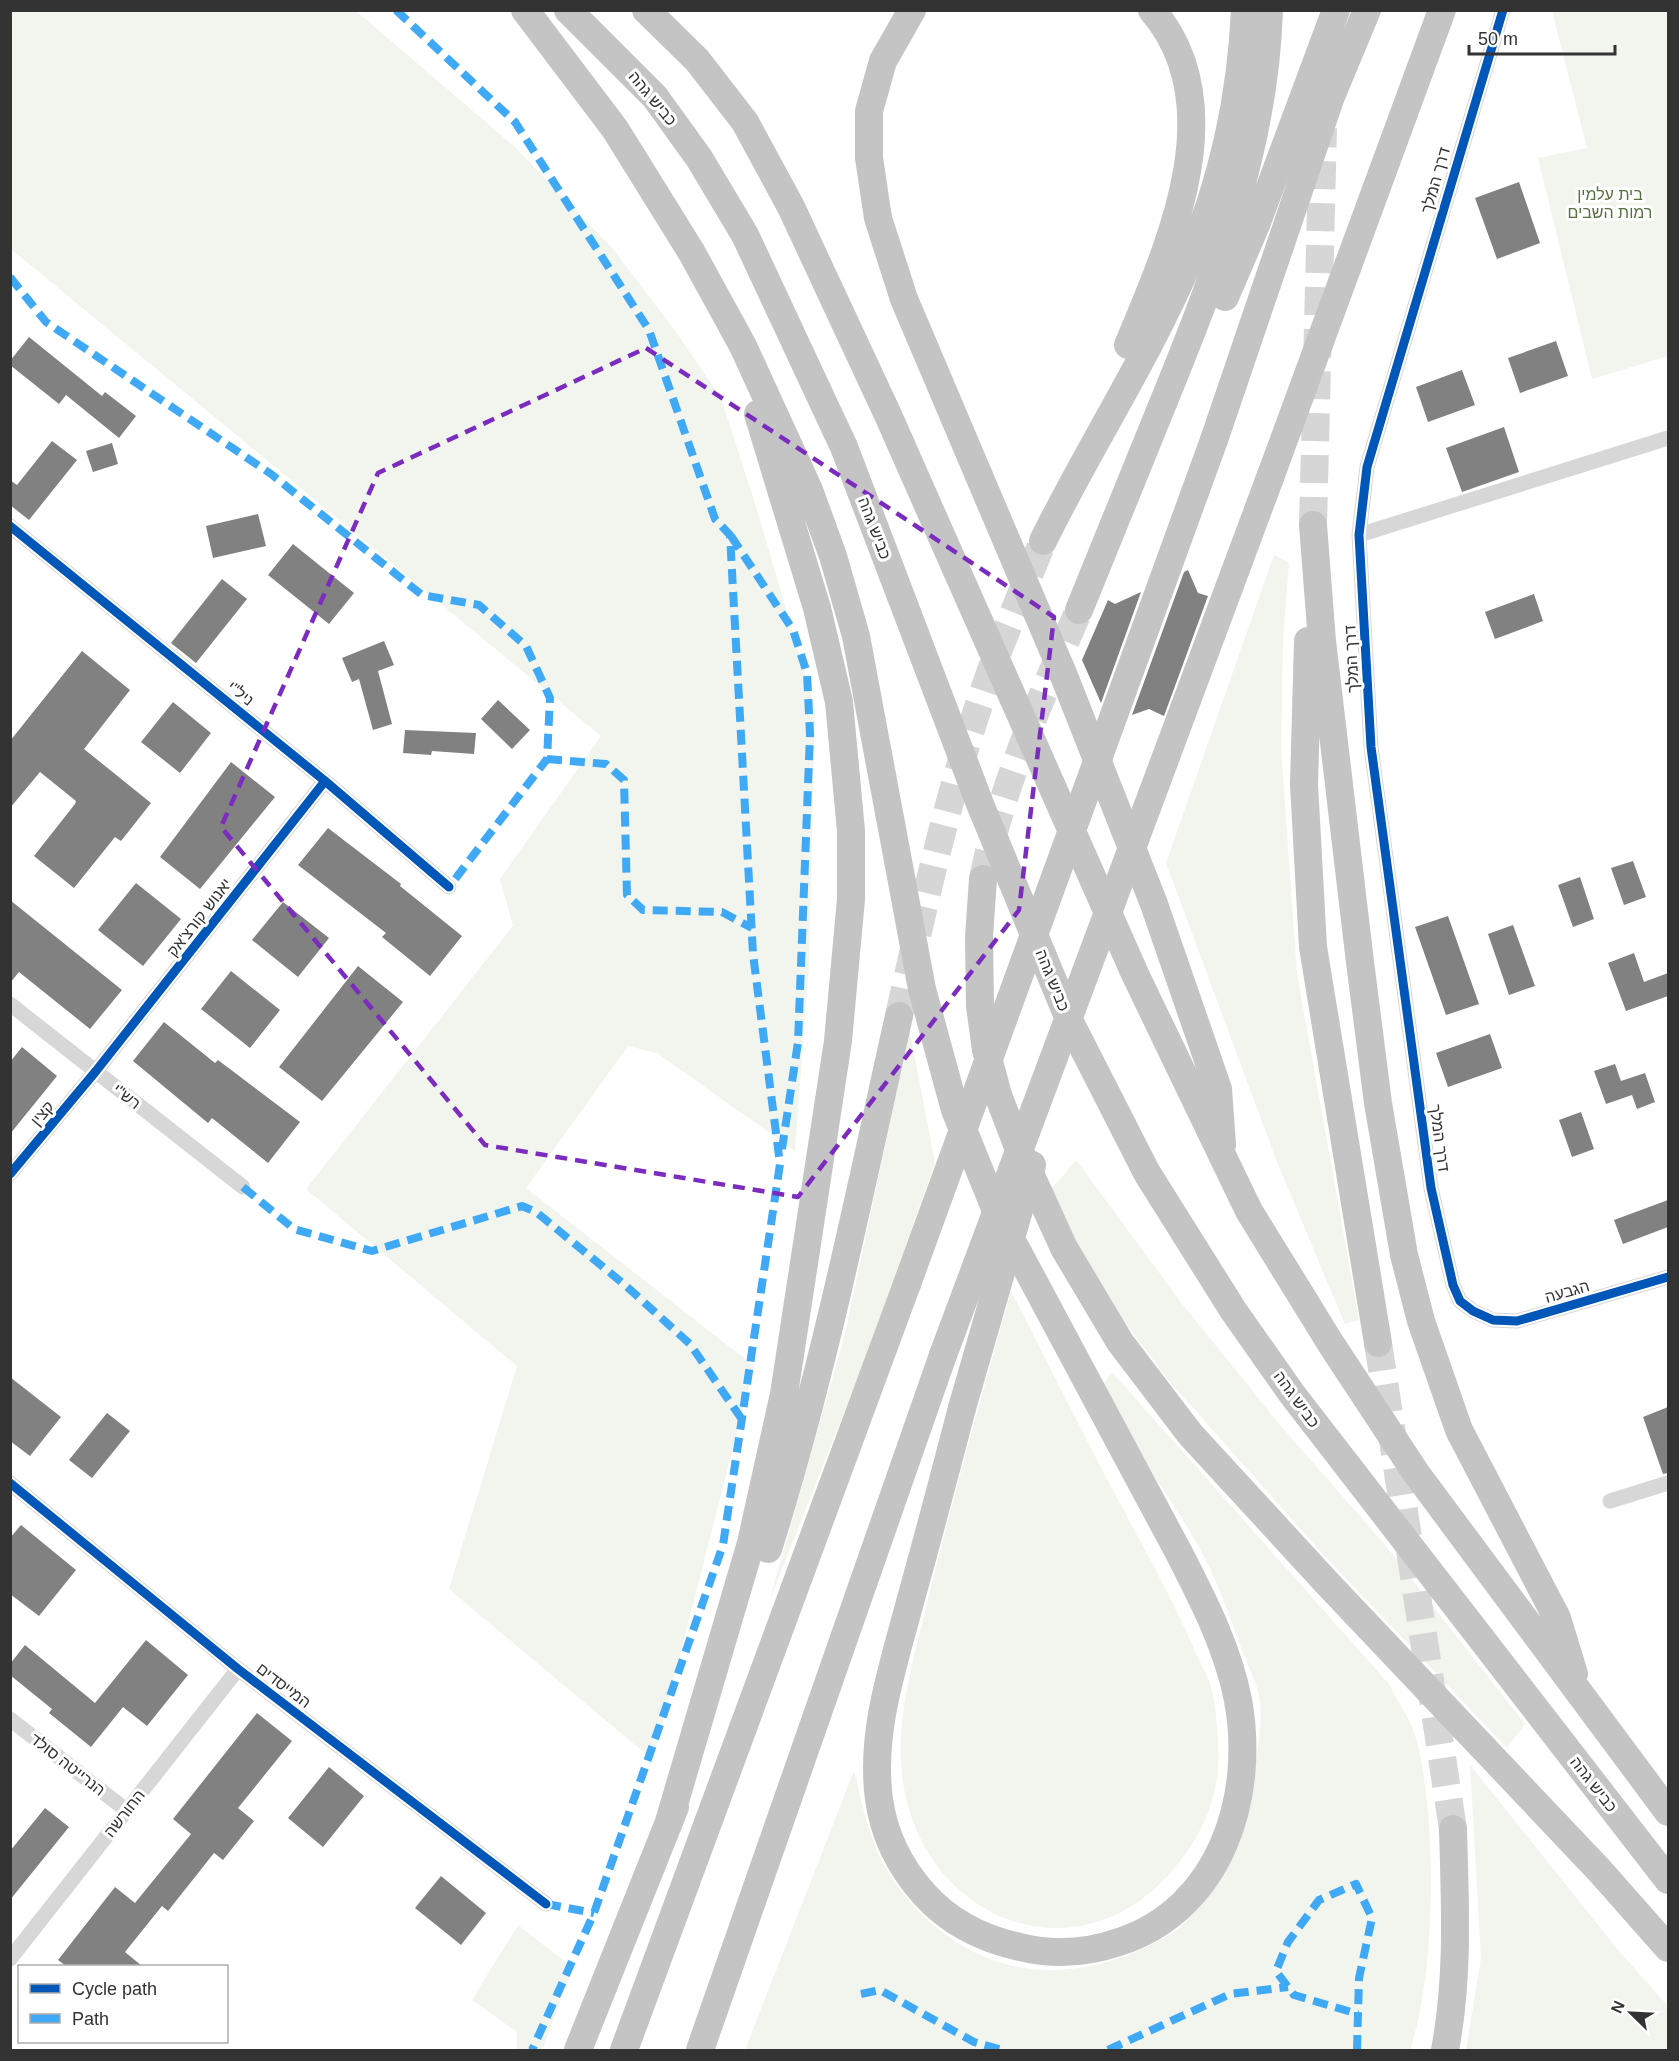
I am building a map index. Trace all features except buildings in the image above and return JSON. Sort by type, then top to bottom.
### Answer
[{"type":"highway","points":[[525,10],[615,129],[720,301],[774,409],[809,490],[844,591],[870,702],[922,990],[955,1110],[1002,1223],[1202,1598],[1229,1664],[1238,1701],[1243,1768],[1229,1834],[1214,1867],[1197,1892],[1152,1927],[1104,1947],[1054,1952],[1028,1949],[974,1932],[950,1918],[915,1884],[890,1844],[882,1822],[876,1766],[885,1699],[962,1408],[1105,921]]},
{"type":"highway","name":"כביש גהה","points":[[568,10],[655,97],[699,158],[745,235],[844,447],[980,804],[1071,1024],[1147,1173],[1233,1310],[1292,1394],[1668,1880]]},
{"type":"highway","points":[[646,10],[697,60],[744,122],[791,207],[905,453],[1135,974],[1249,1211],[1331,1344],[1416,1473],[1668,1812]]},
{"type":"highway","points":[[912,10],[883,61],[869,111],[868,158],[878,218],[901,290],[923,347],[1064,676],[1154,903],[1218,1089],[1223,1159]]},
{"type":"highway","points":[[1152,10],[1168,32],[1188,83],[1191,115],[1190,156],[1168,243],[1047,533],[1173,295],[1205,221],[1229,137],[1241,64],[1245,10]]},
{"type":"highway","points":[[1079,610],[1206,297],[1238,204],[1259,113],[1269,10]]},
{"type":"highway","points":[[1102,553],[1188,379],[1228,291],[1256,225],[1336,10]]},
{"type":"highway","points":[[624,2050],[907,1284],[1214,440],[1330,99],[1367,10]]},
{"type":"highway","points":[[700,2050],[943,1355],[1442,10]]},
{"type":"highway","points":[[668,1825],[751,1543],[774,1445],[798,1316],[838,1041],[851,899],[851,831],[846,761],[839,702],[832,668],[781,486],[720,301]]},
{"type":"highway","points":[[1378,1343],[1332,1078],[1313,947],[1304,773],[1313,528],[1322,641],[1358,950],[1378,1103],[1404,1256],[1421,1321],[1459,1430],[1557,1618],[1580,1693]]},
{"type":"highway","points":[[983,879],[979,937],[980,1006],[986,1050],[998,1095],[1018,1147],[1064,1248],[1120,1342],[1190,1434],[1328,1584],[1600,1871],[1668,1948]]},
{"type":"highway","points":[[578,2050],[668,1825],[744,1621],[781,1505],[833,1308],[899,1016]]},
{"type":"highway","points":[[1446,2050],[1454,2002],[1457,1946],[1453,1828]]},
{"type":"street","name":"דרך המלך","points":[[1473,1311],[1460,1301],[1453,1285],[1431,1188],[1371,747],[1359,535],[1367,466],[1503,10]]},
{"type":"street","points":[[1359,535],[1668,438]]},
{"type":"street","name":"ניל\"י","points":[[10,526],[326,781],[449,887]]},
{"type":"street","name":"יאנוש קורצ'אק","points":[[96,1071],[326,781]]},
{"type":"street","name":"רש\"י","points":[[10,1004],[243,1187]]},
{"type":"street","name":"קצין","points":[[10,1174],[96,1071]]},
{"type":"street","name":"הגבעה","points":[[1473,1311],[1493,1320],[1517,1321],[1668,1277]]},
{"type":"street","name":"המייסדים","points":[[10,1482],[238,1669],[546,1904]]},
{"type":"street","points":[[1610,1501],[1668,1483]]},
{"type":"street","name":"החורשה","points":[[10,1959],[238,1669]]},
{"type":"street","name":"הנרייטה סולד","points":[[10,1719],[126,1810]]},
{"type":"highlighted area","points":[[646,348],[1054,617],[1019,910],[798,1197],[485,1145],[221,827],[378,473]]},
{"type":"green space","points":[[10,11],[356,11],[515,147],[613,249],[676,332],[721,398],[757,510],[815,708],[809,963],[795,1151],[657,1053],[628,1046],[526,1188],[754,1366],[653,1760],[449,1589],[517,1366],[306,1189],[513,926],[500,879],[601,736],[11,249]]},
{"type":"green space","name":"בית עלמין רמות השבים","points":[[1552,11],[1668,11],[1668,356],[1592,379],[1538,158],[1587,148]]},
{"type":"green space","points":[[1274,555],[1289,563],[1283,639],[1281,748],[1297,974],[1359,1320],[1345,1324],[1277,1162],[1166,863]]},
{"type":"green space","points":[[908,1022],[935,1163],[867,1354],[769,1602],[845,1334],[890,1123]]},
{"type":"green space","points":[[1076,1160],[1183,1305],[1280,1425],[1386,1546],[1525,1724],[1507,1748],[1321,1552],[1170,1382],[1112,1306],[1085,1262],[1049,1192]]},
{"type":"green space","points":[[1011,1291],[1088,1444],[1156,1571],[1207,1675],[1211,1686],[1217,1731],[1218,1760],[1215,1790],[1206,1818],[1183,1857],[1143,1898],[1099,1921],[1053,1928],[1009,1920],[968,1897],[935,1863],[912,1818],[901,1763],[902,1720],[914,1655],[959,1478]]},
{"type":"green space","points":[[1112,1372],[1389,1684],[1412,1727],[1424,1775],[1428,1813],[1431,1897],[1425,1980],[1419,2018],[1410,2050],[745,2050],[854,1771],[865,1817],[875,1846],[898,1887],[920,1913],[944,1934],[970,1950],[997,1962],[1026,1968],[1056,1970],[1087,1967],[1128,1955],[1159,1941],[1180,1927],[1207,1896],[1219,1876],[1239,1831],[1252,1788],[1260,1730],[1260,1700],[1254,1678],[1220,1593],[1198,1545],[1162,1487],[1097,1393]]},
{"type":"green space","points":[[1470,1765],[1618,1950],[1668,2006],[1668,2050],[1466,2050],[1481,1958]]},
{"type":"green space","points":[[518,1925],[573,1968],[542,2050],[517,2050],[517,2032],[472,2000]]},
{"type":"tunnel","points":[[1313,525],[1323,128]]},
{"type":"tunnel","points":[[899,1016],[933,867],[974,720],[989,675],[1043,541]]},
{"type":"tunnel","points":[[983,879],[1012,775],[1079,610]]},
{"type":"tunnel","points":[[1378,1343],[1453,1829]]},
{"type":"marked path","points":[[396,10],[515,122],[649,330],[715,519],[730,535],[753,954],[780,1164],[723,1545],[594,1913],[532,2050]]},
{"type":"marked path","points":[[10,277],[46,322],[271,474],[422,595],[479,605],[526,646],[550,698],[547,759],[449,887]]},
{"type":"marked path","points":[[731,536],[793,630],[807,673],[810,734],[798,1042],[782,1149]]},
{"type":"marked path","points":[[547,759],[606,764],[624,780],[627,895],[643,910],[722,912],[752,928]]},
{"type":"marked path","points":[[243,1187],[294,1229],[372,1251],[522,1206],[536,1212],[625,1285],[690,1344],[741,1418]]},
{"type":"marked path","points":[[1357,2050],[1359,1978],[1372,1918],[1356,1884],[1319,1900],[1288,1942],[1276,1971],[1294,1995],[1358,2014]]},
{"type":"marked path","points":[[546,1904],[594,1913]]},
{"type":"marked path","points":[[1108,2050],[1230,1994],[1288,1987]]},
{"type":"marked path","points":[[861,1994],[880,1990],[974,2042],[1002,2050]]},
{"type":"cycle path","points":[[1503,10],[1367,467],[1359,535],[1371,747],[1431,1188],[1453,1285],[1460,1301],[1473,1311],[1493,1320],[1517,1321],[1668,1277]]},
{"type":"cycle path","points":[[10,526],[325,781],[449,887]]},
{"type":"cycle path","points":[[10,1174],[96,1071],[325,781]]},
{"type":"cycle path","points":[[10,1483],[238,1669],[546,1904]]}]
